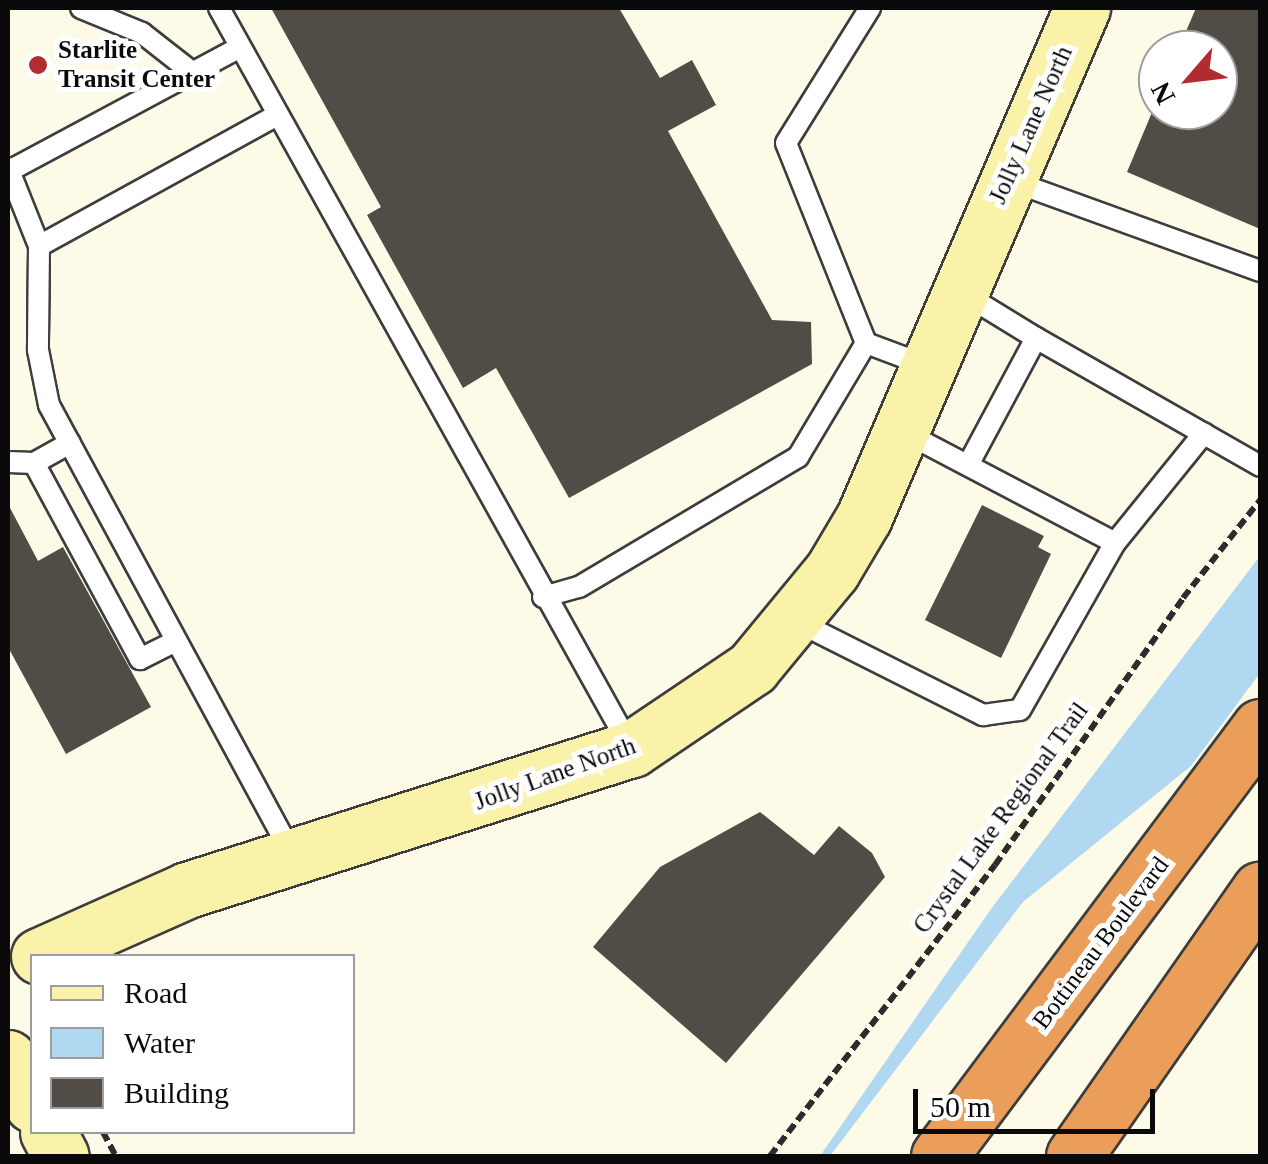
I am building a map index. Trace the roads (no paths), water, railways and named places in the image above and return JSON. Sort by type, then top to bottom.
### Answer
[{"type":"highway","name":"Bottineau Boulevard","points":[[939,1156],[1260,728]]},
{"type":"highway","points":[[1074,1156],[1260,889]]},
{"type":"street","name":"Jolly Lane North","points":[[43,954],[187,890],[632,750],[752,668],[856,530],[1082,8]]},
{"type":"street","points":[[8,974],[30,961]]},
{"type":"street","points":[[8,1058],[30,1100]]},
{"type":"street","points":[[49,1134],[61,1156]]},
{"type":"lane","points":[[81,8],[142,33],[193,73]]},
{"type":"lane","points":[[219,8],[543,597],[632,750]]},
{"type":"lane","points":[[870,8],[786,144],[866,343],[929,366]]},
{"type":"lane","points":[[240,47],[8,169],[39,246],[38,350],[49,404],[292,856]]},
{"type":"lane","points":[[39,246],[276,115]]},
{"type":"lane","points":[[1007,179],[1260,271]]},
{"type":"lane","points":[[958,290],[1260,466]]},
{"type":"lane","points":[[968,465],[1036,338]]},
{"type":"lane","points":[[543,597],[579,586],[798,457],[866,343]]},
{"type":"lane","points":[[902,431],[1115,543]]},
{"type":"lane","points":[[792,619],[983,715],[1020,710],[1115,543],[1204,433]]},
{"type":"lane","points":[[8,462],[34,463],[70,443]]},
{"type":"lane","points":[[34,463],[140,659],[176,641]]},
{"type":"water","points":[[1260,556],[1260,673],[1191,766],[1023,902],[830,1156],[820,1156],[991,909]]},
{"type":"place","name":"Starlite Transit Center","points":[[38,65]]}]
